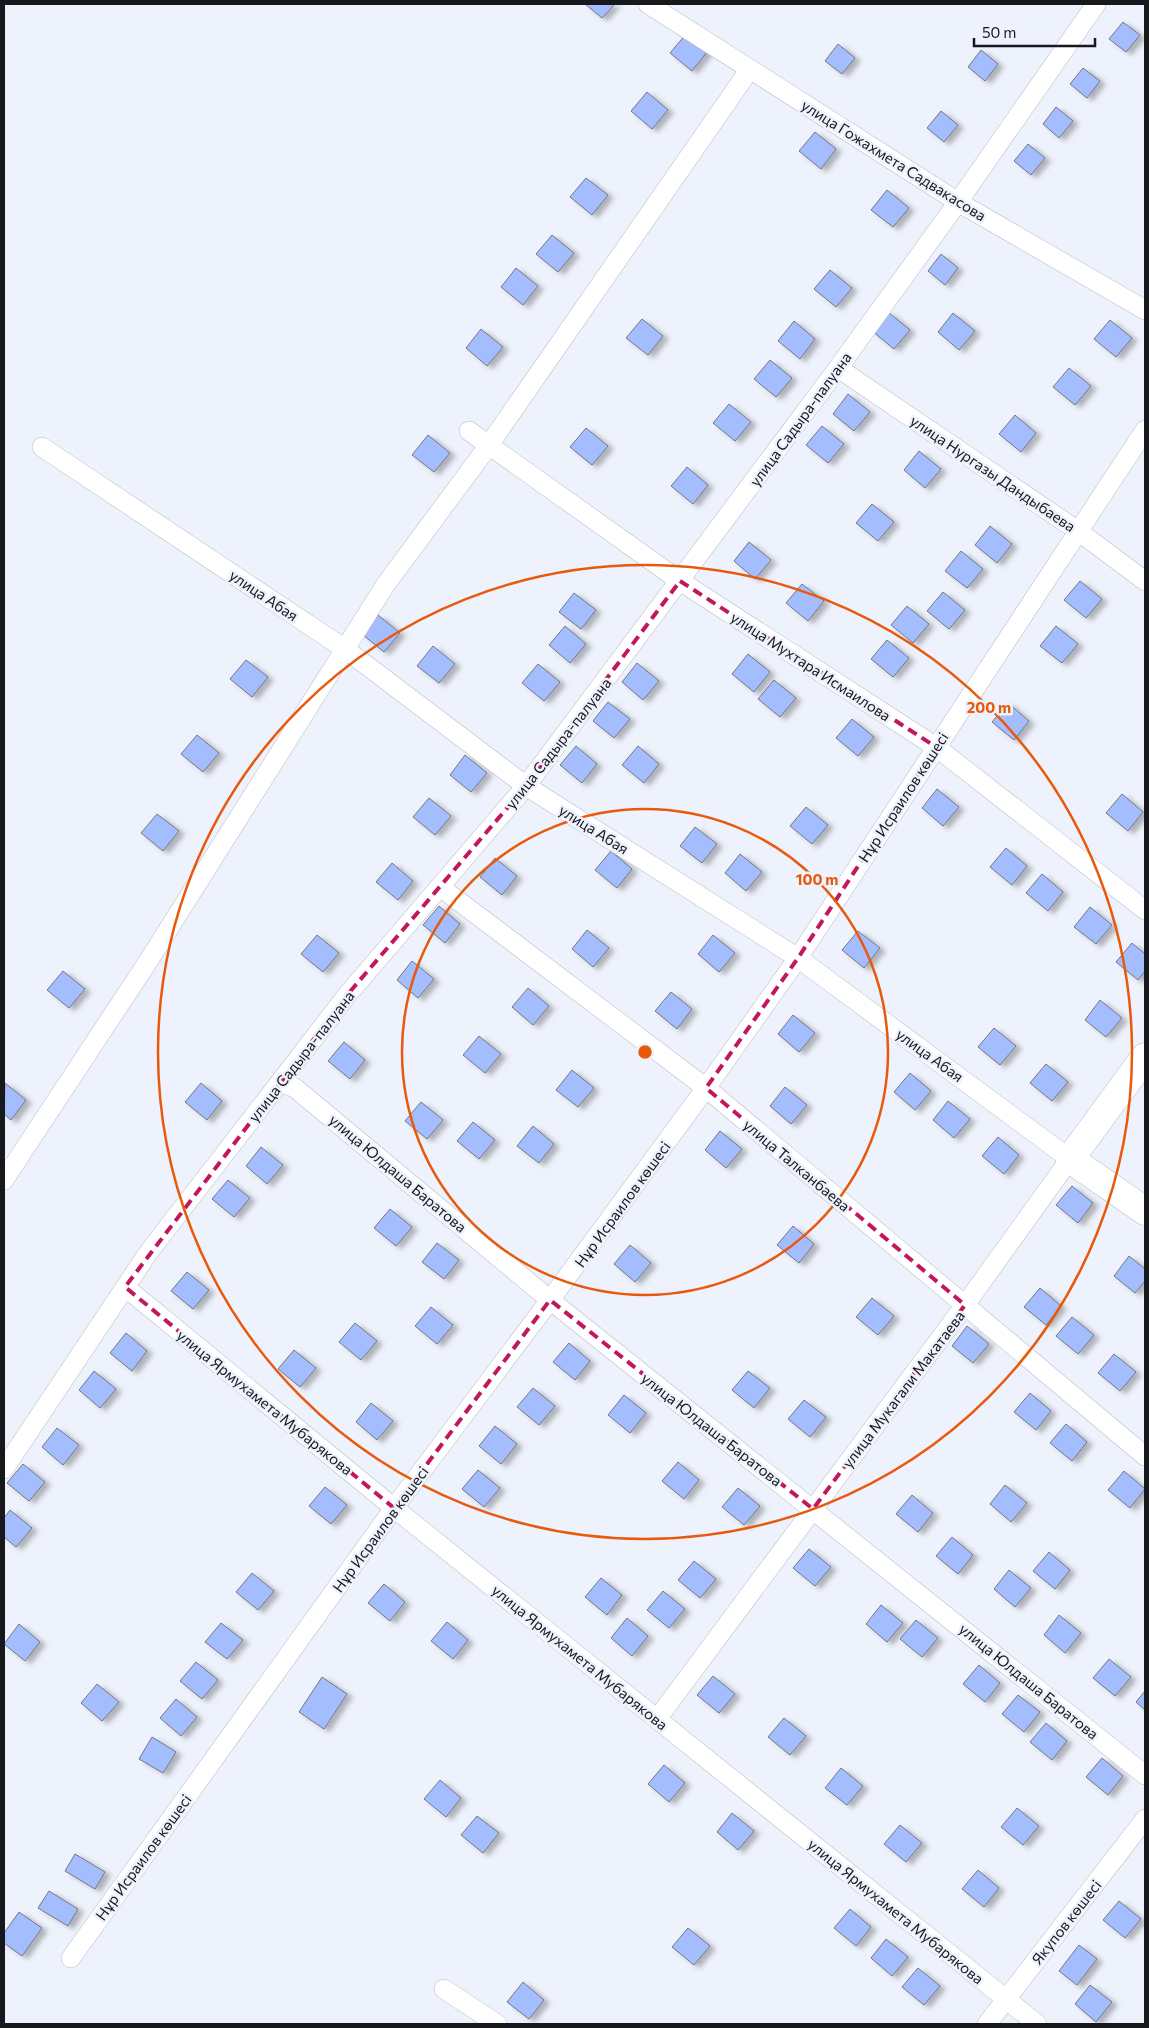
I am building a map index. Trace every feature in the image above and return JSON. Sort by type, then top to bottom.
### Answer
[{"type":"street","name":"улица Гожахмета Садвакасова","points":[[648,4],[958,202],[1145,310]]},
{"type":"street","name":"улица Садыра-палуана","points":[[4,1469],[148,1253],[348,994],[526,786],[838,368],[958,202],[1096,4]]},
{"type":"street","points":[[4,1180],[148,960],[386,584],[489,445],[750,69]]},
{"type":"street","name":"улица Нургазы Дандыбаева","points":[[838,368],[1078,531],[1145,581]]},
{"type":"street","name":"Нұр Исраилов көшесі","points":[[71,1958],[394,1508],[706,1088],[798,958],[1145,430]]},
{"type":"street","name":"улица Мухтара Исмаилова","points":[[469,431],[680,581],[936,747],[1145,910]]},
{"type":"street","name":"улица Абая","points":[[42,447],[345,649],[526,786],[798,958],[1070,1159],[1145,1212]]},
{"type":"street","name":"улица Талканбаева","points":[[440,887],[706,1088],[1145,1456]]},
{"type":"street","name":"улица Мукагали Макатаева","points":[[657,1719],[965,1306],[1145,1057]]},
{"type":"street","name":"улица Юлдаша Баратова","points":[[280,1082],[296,1088],[550,1300],[1145,1775]]},
{"type":"street","name":"улица Ярмухамета Мубарякова","points":[[125,1287],[394,1508],[1037,2024]]},
{"type":"street","name":"Якупов көшесі","points":[[987,2024],[1145,1819]]},
{"type":"street","points":[[444,1989],[497,2024]]},
{"type":"highlighted area","points":[[680,581],[936,747],[798,958],[706,1088],[965,1305],[813,1509],[550,1300],[394,1508],[125,1287],[348,994],[526,786]]},
{"type":"building","points":[[585,4],[615,4],[602,18]]},
{"type":"building","points":[[1123,22],[1140,35],[1126,52],[1109,39]]},
{"type":"building","points":[[686,34],[707,52],[692,71],[670,53]]},
{"type":"building","points":[[838,44],[855,58],[842,74],[825,61]]},
{"type":"building","points":[[981,50],[998,64],[985,81],[968,67]]},
{"type":"building","points":[[1083,68],[1100,81],[1087,98],[1070,84]]},
{"type":"building","points":[[647,92],[668,110],[652,129],[631,111]]},
{"type":"building","points":[[1056,107],[1073,121],[1059,138],[1043,124]]},
{"type":"building","points":[[941,111],[958,125],[944,142],[927,128]]},
{"type":"building","points":[[815,132],[836,149],[821,169],[799,151]]},
{"type":"building","points":[[1028,144],[1045,158],[1031,175],[1014,161]]},
{"type":"building","points":[[586,178],[608,195],[592,215],[570,197]]},
{"type":"building","points":[[887,190],[909,208],[893,227],[871,210]]},
{"type":"building","points":[[552,235],[574,253],[558,272],[536,254]]},
{"type":"building","points":[[941,254],[958,268],[945,285],[928,271]]},
{"type":"building","points":[[516,268],[538,286],[523,305],[501,287]]},
{"type":"building","points":[[830,270],[852,288],[836,307],[814,289]]},
{"type":"building","points":[[888,312],[910,330],[894,349],[872,331]]},
{"type":"building","points":[[953,313],[975,331],[959,350],[938,332]]},
{"type":"building","points":[[642,319],[663,336],[648,355],[626,338]]},
{"type":"building","points":[[1110,320],[1132,338],[1116,357],[1094,339]]},
{"type":"building","points":[[794,321],[815,339],[800,359],[778,341]]},
{"type":"building","points":[[481,329],[503,347],[487,366],[466,348]]},
{"type":"building","points":[[770,360],[792,378],[776,397],[754,379]]},
{"type":"building","points":[[1069,368],[1091,386],[1075,405],[1053,387]]},
{"type":"building","points":[[848,394],[870,412],[854,431],[833,414]]},
{"type":"building","points":[[729,404],[751,422],[735,441],[713,423]]},
{"type":"building","points":[[1015,415],[1036,433],[1021,452],[999,434]]},
{"type":"building","points":[[822,426],[844,444],[828,463],[806,445]]},
{"type":"building","points":[[586,428],[608,446],[592,465],[570,447]]},
{"type":"building","points":[[428,435],[450,453],[434,472],[412,455]]},
{"type":"building","points":[[919,451],[941,469],[925,488],[904,470]]},
{"type":"building","points":[[687,467],[708,485],[693,504],[671,486]]},
{"type":"building","points":[[872,504],[894,522],[878,541],[856,523]]},
{"type":"building","points":[[990,526],[1012,544],[997,563],[975,545]]},
{"type":"building","points":[[749,542],[771,560],[755,579],[734,561]]},
{"type":"building","points":[[961,551],[983,569],[967,588],[945,571]]},
{"type":"building","points":[[1080,581],[1102,599],[1086,618],[1064,600]]},
{"type":"building","points":[[802,584],[824,601],[808,621],[786,603]]},
{"type":"building","points":[[943,592],[965,610],[949,629],[927,611]]},
{"type":"building","points":[[574,593],[596,610],[581,629],[559,612]]},
{"type":"building","points":[[907,606],[929,624],[913,643],[891,625]]},
{"type":"building","points":[[378,615],[400,633],[384,652],[363,635]]},
{"type":"building","points":[[565,626],[586,644],[570,663],[549,645]]},
{"type":"building","points":[[1056,626],[1078,644],[1062,663],[1040,646]]},
{"type":"building","points":[[887,640],[909,658],[893,677],[871,659]]},
{"type":"building","points":[[433,646],[455,664],[439,683],[417,666]]},
{"type":"building","points":[[748,654],[770,672],[754,692],[732,674]]},
{"type":"building","points":[[246,660],[268,677],[252,697],[230,679]]},
{"type":"building","points":[[637,663],[659,681],[643,700],[622,682]]},
{"type":"building","points":[[538,664],[560,682],[544,701],[522,683]]},
{"type":"building","points":[[774,680],[796,698],[780,717],[758,699]]},
{"type":"building","points":[[608,702],[630,719],[614,738],[593,721]]},
{"type":"building","points":[[1008,703],[1029,721],[1014,740],[992,722]]},
{"type":"building","points":[[852,719],[874,737],[858,756],[836,738]]},
{"type":"building","points":[[197,735],[219,753],[203,772],[181,754]]},
{"type":"building","points":[[576,746],[597,764],[582,783],[560,765]]},
{"type":"building","points":[[638,746],[659,764],[644,783],[622,765]]},
{"type":"building","points":[[465,755],[487,773],[471,792],[450,775]]},
{"type":"building","points":[[937,789],[959,807],[943,826],[922,808]]},
{"type":"building","points":[[1122,794],[1143,812],[1128,831],[1106,813]]},
{"type":"building","points":[[429,798],[451,816],[435,835],[413,817]]},
{"type":"building","points":[[806,807],[828,825],[812,844],[790,826]]},
{"type":"building","points":[[157,814],[179,831],[163,851],[141,833]]},
{"type":"building","points":[[695,827],[717,844],[702,863],[680,846]]},
{"type":"building","points":[[1006,848],[1027,866],[1012,885],[990,867]]},
{"type":"building","points":[[611,851],[632,869],[617,888],[595,870]]},
{"type":"building","points":[[740,854],[762,872],[746,891],[725,873]]},
{"type":"building","points":[[495,858],[517,876],[502,895],[480,877]]},
{"type":"building","points":[[392,863],[413,881],[398,900],[376,882]]},
{"type":"building","points":[[1042,874],[1063,892],[1048,911],[1026,893]]},
{"type":"building","points":[[439,906],[460,924],[445,943],[423,925]]},
{"type":"building","points":[[1090,907],[1112,925],[1096,944],[1074,927]]},
{"type":"building","points":[[587,930],[609,948],[593,967],[572,949]]},
{"type":"building","points":[[858,931],[880,948],[864,968],[842,950]]},
{"type":"building","points":[[317,935],[339,953],[323,972],[301,954]]},
{"type":"building","points":[[713,935],[735,953],[719,972],[698,954]]},
{"type":"building","points":[[1132,943],[1145,954],[1145,971],[1138,980],[1116,962]]},
{"type":"building","points":[[412,961],[434,979],[418,998],[397,980]]},
{"type":"building","points":[[63,971],[85,989],[69,1008],[47,990]]},
{"type":"building","points":[[528,988],[549,1006],[533,1025],[512,1007]]},
{"type":"building","points":[[671,992],[692,1009],[677,1029],[655,1011]]},
{"type":"building","points":[[1100,1000],[1122,1018],[1106,1037],[1085,1020]]},
{"type":"building","points":[[793,1015],[815,1033],[799,1052],[778,1034]]},
{"type":"building","points":[[994,1028],[1016,1046],[1000,1065],[978,1047]]},
{"type":"building","points":[[479,1036],[501,1054],[485,1073],[463,1055]]},
{"type":"building","points":[[344,1042],[365,1060],[350,1079],[328,1061]]},
{"type":"building","points":[[1046,1064],[1068,1082],[1052,1101],[1030,1083]]},
{"type":"building","points":[[572,1070],[594,1088],[578,1107],[556,1090]]},
{"type":"building","points":[[910,1073],[931,1091],[915,1110],[894,1092]]},
{"type":"building","points":[[5,1083],[26,1100],[11,1120],[4,1114]]},
{"type":"building","points":[[201,1083],[222,1101],[207,1120],[185,1102]]},
{"type":"building","points":[[785,1087],[807,1105],[791,1124],[770,1106]]},
{"type":"building","points":[[948,1101],[970,1119],[954,1138],[933,1120]]},
{"type":"building","points":[[421,1102],[443,1120],[427,1139],[405,1121]]},
{"type":"building","points":[[473,1122],[495,1140],[479,1159],[457,1141]]},
{"type":"building","points":[[533,1126],[554,1144],[539,1163],[517,1146]]},
{"type":"building","points":[[720,1131],[742,1149],[726,1168],[705,1150]]},
{"type":"building","points":[[998,1137],[1019,1155],[1004,1174],[982,1156]]},
{"type":"building","points":[[261,1147],[283,1165],[267,1184],[246,1166]]},
{"type":"building","points":[[228,1180],[250,1198],[234,1217],[212,1199]]},
{"type":"building","points":[[1072,1186],[1093,1203],[1078,1223],[1056,1205]]},
{"type":"building","points":[[390,1209],[412,1227],[396,1246],[374,1228]]},
{"type":"building","points":[[793,1226],[814,1244],[799,1263],[777,1245]]},
{"type":"building","points":[[437,1243],[459,1260],[444,1279],[422,1262]]},
{"type":"building","points":[[630,1245],[651,1263],[635,1282],[614,1264]]},
{"type":"building","points":[[1129,1256],[1145,1269],[1145,1281],[1135,1293],[1114,1276]]},
{"type":"building","points":[[187,1272],[209,1290],[193,1309],[171,1291]]},
{"type":"building","points":[[1040,1288],[1061,1306],[1046,1325],[1024,1307]]},
{"type":"building","points":[[872,1298],[894,1316],[878,1335],[856,1317]]},
{"type":"building","points":[[431,1307],[453,1325],[437,1344],[415,1326]]},
{"type":"building","points":[[1072,1317],[1094,1335],[1078,1354],[1056,1336]]},
{"type":"building","points":[[355,1323],[377,1341],[361,1360],[339,1342]]},
{"type":"building","points":[[967,1326],[989,1344],[973,1363],[952,1346]]},
{"type":"building","points":[[126,1333],[147,1351],[132,1371],[110,1353]]},
{"type":"building","points":[[569,1343],[590,1361],[575,1380],[553,1362]]},
{"type":"building","points":[[294,1350],[316,1368],[300,1387],[278,1369]]},
{"type":"building","points":[[1114,1354],[1136,1372],[1120,1391],[1098,1373]]},
{"type":"building","points":[[94,1371],[116,1389],[100,1408],[79,1390]]},
{"type":"building","points":[[748,1371],[770,1388],[754,1408],[732,1390]]},
{"type":"building","points":[[533,1388],[555,1406],[539,1425],[517,1407]]},
{"type":"building","points":[[1030,1393],[1051,1411],[1036,1430],[1014,1412]]},
{"type":"building","points":[[624,1395],[646,1413],[630,1433],[608,1415]]},
{"type":"building","points":[[804,1400],[826,1417],[810,1437],[788,1419]]},
{"type":"building","points":[[371,1403],[393,1421],[377,1440],[356,1422]]},
{"type":"building","points":[[1066,1424],[1087,1442],[1072,1461],[1050,1443]]},
{"type":"building","points":[[495,1426],[517,1444],[501,1464],[479,1446]]},
{"type":"building","points":[[57,1428],[79,1445],[63,1465],[42,1447]]},
{"type":"building","points":[[678,1462],[699,1480],[684,1499],[662,1481]]},
{"type":"building","points":[[23,1464],[45,1482],[29,1501],[7,1483]]},
{"type":"building","points":[[478,1470],[500,1488],[484,1507],[462,1489]]},
{"type":"building","points":[[1124,1471],[1145,1489],[1130,1508],[1108,1490]]},
{"type":"building","points":[[1005,1485],[1027,1503],[1011,1522],[990,1504]]},
{"type":"building","points":[[325,1487],[347,1505],[331,1524],[309,1506]]},
{"type":"building","points":[[738,1488],[760,1506],[744,1525],[722,1507]]},
{"type":"building","points":[[912,1495],[933,1513],[918,1532],[896,1514]]},
{"type":"building","points":[[10,1510],[32,1528],[16,1547],[4,1537],[4,1518]]},
{"type":"building","points":[[952,1537],[973,1555],[958,1574],[936,1556]]},
{"type":"building","points":[[809,1549],[831,1567],[815,1586],[793,1568]]},
{"type":"building","points":[[1049,1552],[1070,1570],[1055,1589],[1033,1571]]},
{"type":"building","points":[[694,1561],[716,1579],[700,1598],[678,1580]]},
{"type":"building","points":[[1009,1570],[1031,1588],[1015,1607],[994,1589]]},
{"type":"building","points":[[252,1573],[274,1591],[258,1610],[236,1592]]},
{"type":"building","points":[[601,1578],[622,1595],[607,1615],[585,1597]]},
{"type":"building","points":[[384,1584],[405,1602],[390,1621],[368,1603]]},
{"type":"building","points":[[663,1591],[685,1609],[669,1628],[647,1610]]},
{"type":"building","points":[[881,1605],[903,1623],[887,1642],[866,1624]]},
{"type":"building","points":[[1059,1615],[1081,1633],[1065,1653],[1044,1635]]},
{"type":"building","points":[[627,1618],[648,1636],[632,1656],[611,1638]]},
{"type":"building","points":[[916,1620],[938,1638],[922,1657],[900,1639]]},
{"type":"building","points":[[447,1622],[468,1640],[453,1659],[431,1641]]},
{"type":"building","points":[[221,1623],[243,1640],[227,1659],[205,1642]]},
{"type":"building","points":[[19,1624],[40,1642],[25,1661],[4,1644]]},
{"type":"building","points":[[1109,1659],[1131,1677],[1115,1696],[1093,1678]]},
{"type":"building","points":[[196,1662],[218,1680],[202,1699],[180,1681]]},
{"type":"building","points":[[979,1665],[1000,1683],[985,1702],[963,1684]]},
{"type":"building","points":[[713,1676],[735,1694],[719,1713],[697,1695]]},
{"type":"building","points":[[322,1677],[347,1694],[324,1729],[299,1712]]},
{"type":"building","points":[[97,1684],[119,1702],[102,1721],[81,1703]]},
{"type":"building","points":[[1145,1691],[1145,1710],[1136,1702]]},
{"type":"building","points":[[1018,1695],[1040,1712],[1024,1732],[1002,1714]]},
{"type":"building","points":[[176,1699],[197,1717],[181,1736],[160,1718]]},
{"type":"building","points":[[784,1718],[806,1736],[790,1755],[768,1737]]},
{"type":"building","points":[[1046,1723],[1067,1741],[1052,1760],[1030,1742]]},
{"type":"building","points":[[152,1737],[176,1752],[163,1773],[139,1759]]},
{"type":"building","points":[[1102,1758],[1123,1776],[1108,1795],[1086,1777]]},
{"type":"building","points":[[664,1765],[685,1783],[669,1802],[648,1784]]},
{"type":"building","points":[[841,1768],[863,1786],[847,1805],[825,1788]]},
{"type":"building","points":[[440,1780],[461,1798],[446,1817],[424,1799]]},
{"type":"building","points":[[1017,1808],[1039,1826],[1023,1845],[1001,1827]]},
{"type":"building","points":[[732,1813],[754,1831],[738,1850],[717,1832]]},
{"type":"building","points":[[477,1816],[499,1833],[483,1853],[461,1835]]},
{"type":"building","points":[[900,1825],[922,1843],[906,1862],[884,1844]]},
{"type":"building","points":[[75,1854],[105,1872],[95,1889],[65,1871]]},
{"type":"building","points":[[978,1870],[999,1888],[984,1907],[962,1889]]},
{"type":"building","points":[[49,1891],[78,1909],[68,1926],[38,1908]]},
{"type":"building","points":[[1119,1901],[1141,1919],[1125,1938],[1103,1920]]},
{"type":"building","points":[[850,1909],[871,1927],[856,1946],[834,1928]]},
{"type":"building","points":[[19,1912],[42,1928],[22,1956],[4,1943],[4,1933]]},
{"type":"building","points":[[688,1928],[710,1946],[694,1965],[672,1947]]},
{"type":"building","points":[[886,1939],[908,1957],[892,1976],[871,1958]]},
{"type":"building","points":[[1079,1945],[1097,1959],[1077,1985],[1059,1971]]},
{"type":"building","points":[[918,1968],[940,1986],[924,2005],[902,1987]]},
{"type":"building","points":[[523,1982],[544,2000],[529,2019],[507,2002]]},
{"type":"building","points":[[1090,1985],[1112,2002],[1096,2022],[1075,2004]]}]
